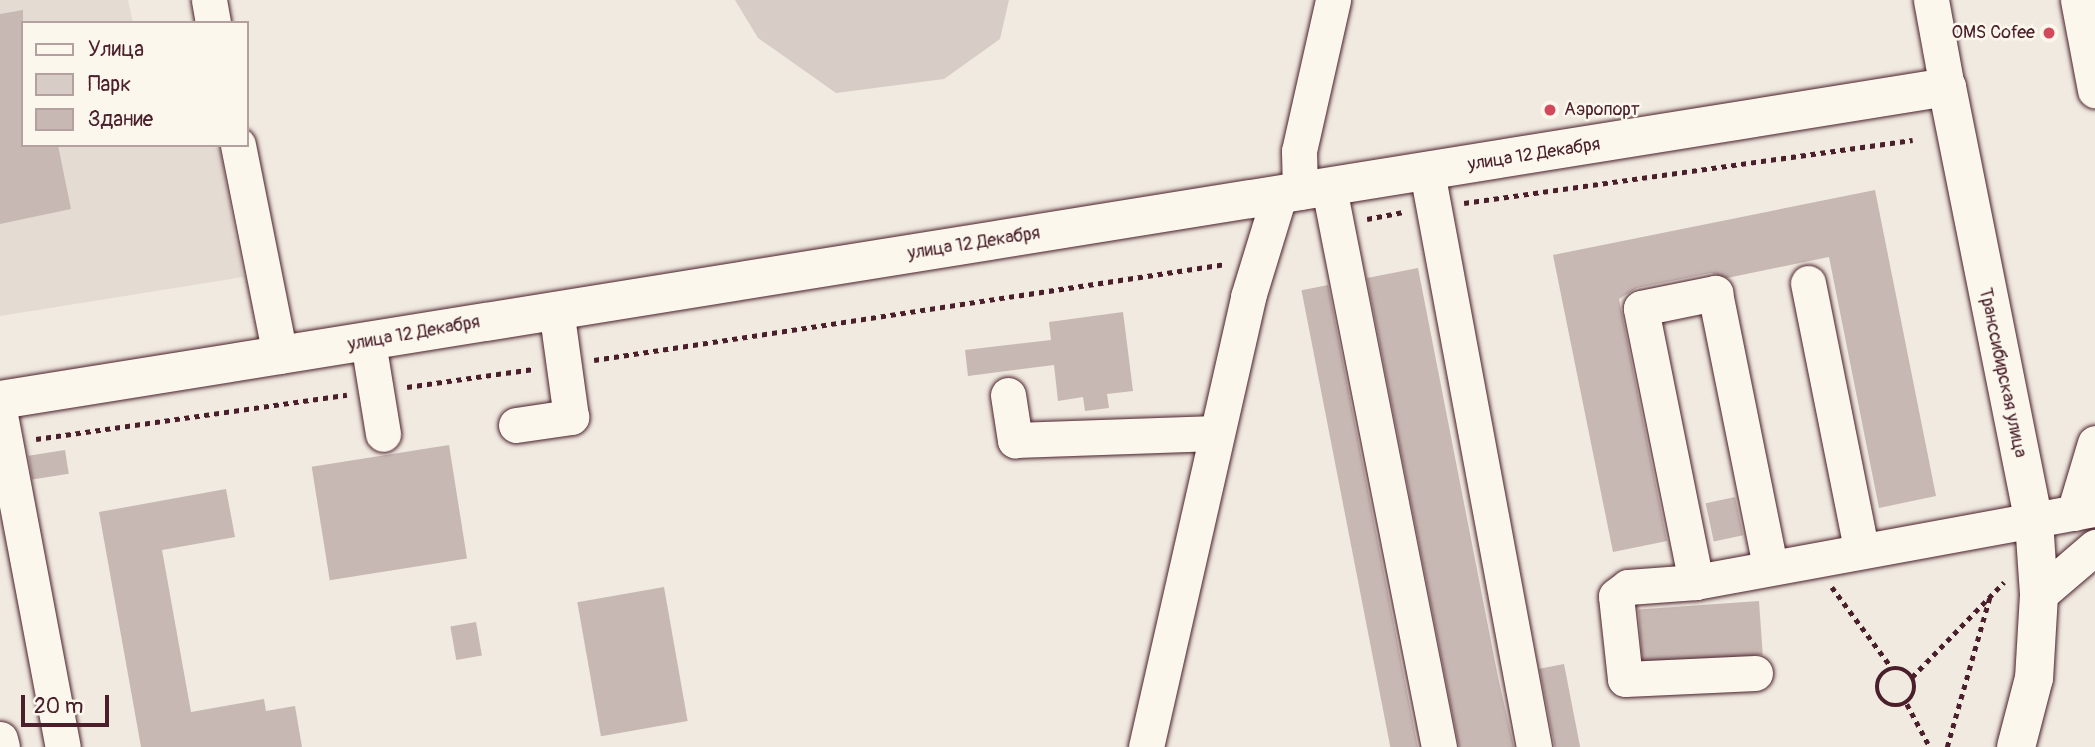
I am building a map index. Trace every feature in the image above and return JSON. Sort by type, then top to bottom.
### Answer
[{"type":"main road","name":"улица 12 Декабря","points":[[0,400],[368,342],[556,309],[1312,200],[1430,190],[1947,87]]},
{"type":"main road","name":"Транссибирская улица","points":[[1947,87],[2034,521],[2023,586],[2034,678],[2017,747]]},
{"type":"street","points":[[209,0],[213,21]]},
{"type":"street","points":[[1333,0],[1299,151],[1439,747]]},
{"type":"street","name":"Транссибирская улица","points":[[1931,0],[1947,87]]},
{"type":"street","points":[[2078,0],[2095,90]]},
{"type":"street","points":[[238,147],[280,356]]},
{"type":"street","points":[[1430,190],[1534,747]]},
{"type":"street","points":[[1146,747],[1258,259],[1312,200]]},
{"type":"street","points":[[1808,283],[1861,549]]},
{"type":"street","points":[[1696,582],[1642,308],[1715,293],[1770,567]]},
{"type":"street","points":[[516,425],[571,417],[556,309]]},
{"type":"street","points":[[368,342],[383,434]]},
{"type":"street","points":[[1008,395],[1015,440],[1216,433]]},
{"type":"street","points":[[3,429],[11,531],[63,747]]},
{"type":"street","points":[[1755,673],[1635,682],[1622,674],[1619,592],[1696,582],[1861,549],[2084,511],[2095,443]]},
{"type":"street","points":[[2023,586],[2095,547]]},
{"type":"street","points":[[0,739],[2,747]]},
{"type":"path","points":[[1312,200],[1913,140]]},
{"type":"path","points":[[3,429],[376,391],[564,365],[1258,259]]},
{"type":"path","points":[[1811,559],[1892,668],[1912,677]]},
{"type":"path","points":[[1912,677],[1990,596],[2023,586]]},
{"type":"path","points":[[1947,747],[1990,596]]},
{"type":"path","points":[[1892,668],[1877,683],[1880,698],[1892,706],[1907,704]]},
{"type":"path","points":[[1907,704],[1915,691],[1912,677]]},
{"type":"path","points":[[1907,704],[1930,747]]},
{"type":"shaded area","points":[[0,0],[128,0],[133,21],[21,21],[21,147],[219,147],[243,277],[0,316]]},
{"type":"green space","points":[[735,0],[1009,0],[1000,39],[944,79],[836,93],[758,38]]},
{"type":"building","points":[[23,10],[21,147],[58,147],[71,209],[0,224],[0,14]]},
{"type":"building","points":[[1875,190],[1936,496],[1879,508],[1829,257],[1727,278],[1711,273],[1637,288],[1619,299],[1667,541],[1613,552],[1553,255]]},
{"type":"building","points":[[1418,268],[1514,747],[1459,747],[1367,278]]},
{"type":"building","points":[[1328,285],[1418,747],[1390,747],[1301,290]]},
{"type":"building","points":[[1123,312],[1133,391],[1107,394],[1109,408],[1085,411],[1083,397],[1058,401],[1054,365],[968,376],[965,350],[1051,340],[1049,322]]},
{"type":"building","points":[[449,445],[467,559],[330,580],[312,467]]},
{"type":"building","points":[[65,450],[69,474],[32,479],[28,456]]},
{"type":"building","points":[[226,489],[235,537],[162,550],[191,712],[264,699],[266,711],[295,706],[302,747],[141,747],[99,512]]},
{"type":"building","points":[[1735,497],[1743,535],[1714,541],[1706,503]]},
{"type":"building","points":[[664,587],[688,721],[601,736],[577,602]]},
{"type":"building","points":[[1759,601],[1763,655],[1642,663],[1638,609]]},
{"type":"building","points":[[476,622],[482,655],[456,660],[450,627]]},
{"type":"building","points":[[1564,664],[1580,747],[1555,747],[1539,669]]},
{"type":"place","name":"OMS Cofee","points":[[2049,33]]},
{"type":"place","name":"Аэропорт","points":[[1550,110]]}]
